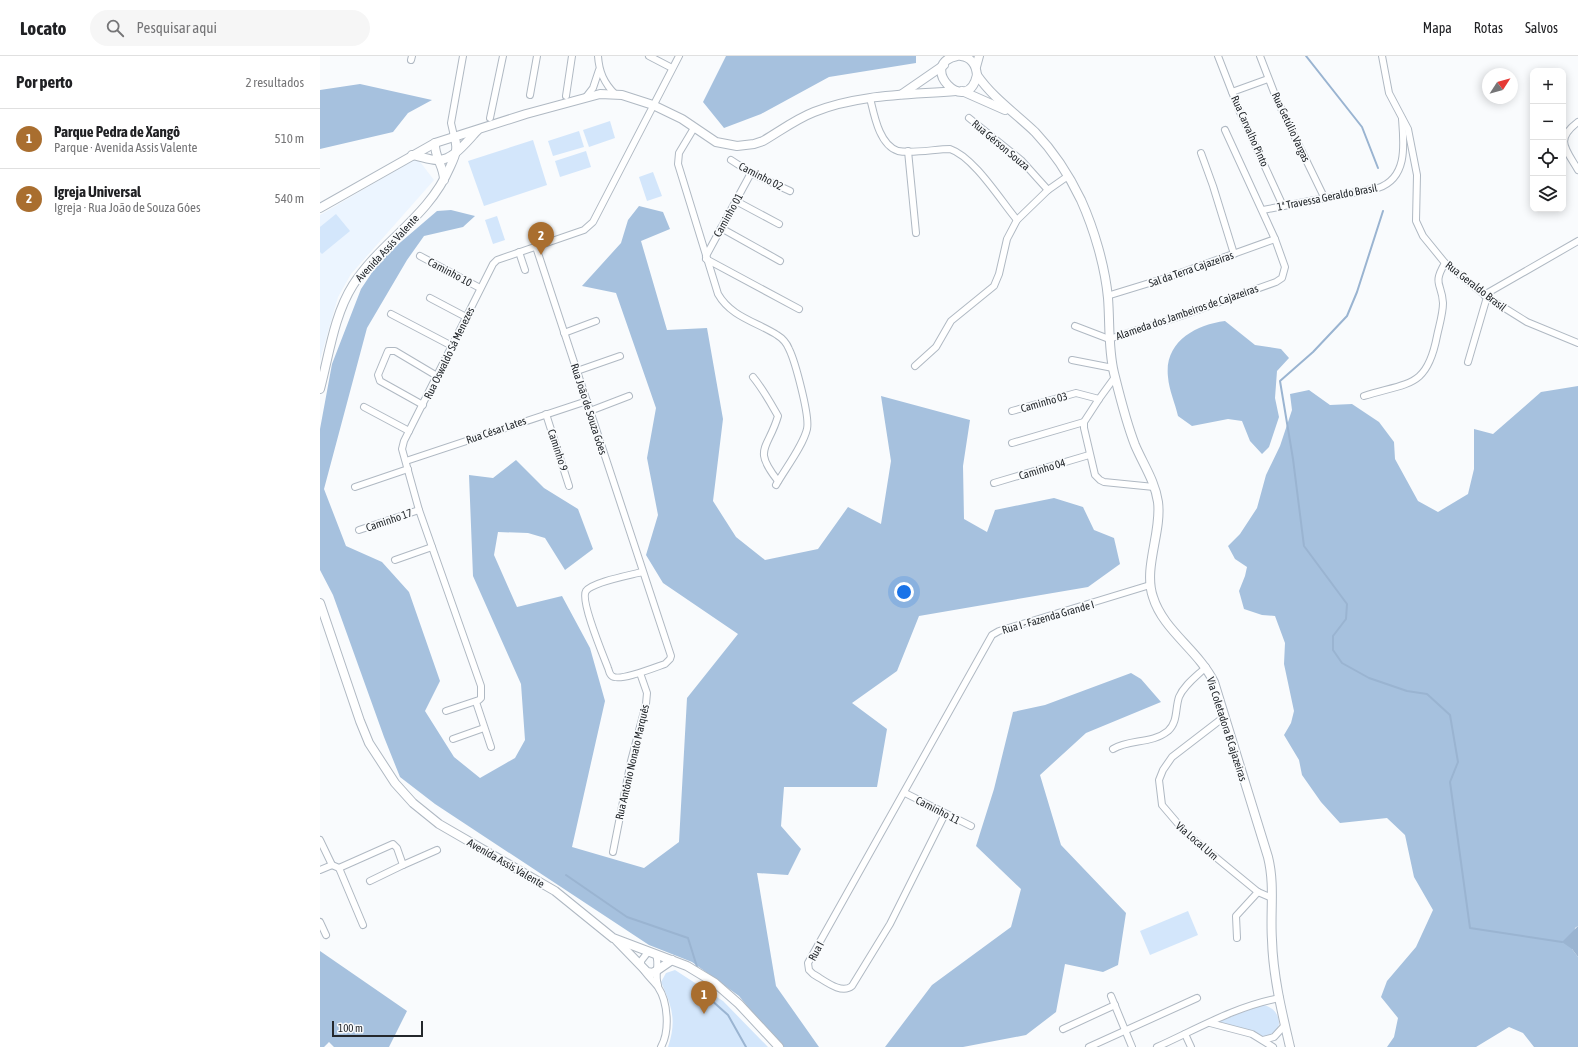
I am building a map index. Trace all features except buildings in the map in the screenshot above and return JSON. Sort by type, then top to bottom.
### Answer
[{"type":"main road","points":[[900,96],[922,82],[956,56],[969,59],[976,71]]},
{"type":"main road","points":[[320,208],[435,143],[454,136],[477,131],[526,114],[586,97],[615,94],[653,104],[667,111],[716,142],[737,146],[754,144],[812,113],[845,102],[870,98],[959,91],[972,85],[979,56]]},
{"type":"main road","points":[[944,65],[942,78],[945,84],[959,91]]},
{"type":"main road","name":"Via Coletadora B Cajazeiras","points":[[976,71],[990,92],[1044,142],[1068,176],[1087,214],[1099,255],[1107,296],[1109,339],[1115,378],[1135,444],[1154,487],[1158,512],[1150,585],[1156,607],[1162,617],[1206,667],[1214,682],[1268,857],[1272,877],[1272,941],[1282,1010],[1290,1047]]},
{"type":"main road","name":"Via Coletadora B Cajazeiras","points":[[959,91],[991,103],[1015,115]]},
{"type":"main road","name":"Avenida Assis Valente","points":[[320,389],[342,309],[353,285],[371,263],[429,202],[444,182],[457,151],[477,131]]},
{"type":"main road","points":[[412,155],[437,160],[448,157],[457,151],[457,142],[454,136]]},
{"type":"main road","points":[[435,143],[435,152],[443,173],[444,182]]},
{"type":"main road","name":"Avenida Assis Valente","points":[[320,603],[364,731],[376,755],[402,793],[439,824],[555,892],[613,938],[687,966],[726,992],[779,1047]]},
{"type":"main road","points":[[613,938],[643,970],[650,974],[672,960]]},
{"type":"street","points":[[454,136],[451,123],[463,56]]},
{"type":"street","points":[[490,118],[503,56]]},
{"type":"street","points":[[530,95],[537,56]]},
{"type":"street","points":[[566,96],[572,56]]},
{"type":"street","points":[[598,56],[599,70],[605,83],[615,94]]},
{"type":"street","points":[[649,56],[672,68]]},
{"type":"street","name":"Rua Oswaldo Sá Menezes","points":[[476,702],[481,698],[482,692],[477,671],[432,547],[402,449],[409,431],[423,406],[493,264],[497,260],[584,230],[593,222],[679,56]]},
{"type":"street","name":"Rua Carvalho Pinto","points":[[1218,56],[1232,92],[1284,206]]},
{"type":"street","name":"Rua Getúlio Vargas","points":[[1260,56],[1268,79],[1324,197]]},
{"type":"street","name":"Rua Geraldo Brasil","points":[[1382,56],[1389,93],[1408,129],[1417,175],[1416,221],[1423,236],[1445,263],[1485,296],[1527,322],[1578,343]]},
{"type":"street","points":[[586,97],[593,88],[599,70]]},
{"type":"street","points":[[1232,92],[1268,79]]},
{"type":"street","points":[[870,98],[876,124],[883,137],[897,150],[908,151],[950,149],[957,151],[973,165],[1017,220]]},
{"type":"street","name":"1ª Travessa Geraldo Brasil","points":[[1262,210],[1324,197],[1378,188],[1390,182],[1398,172],[1404,153],[1401,114]]},
{"type":"street","name":"Rua Gérson Souza","points":[[969,118],[1021,160],[1048,190]]},
{"type":"street","points":[[1578,122],[1564,135],[1564,140],[1578,170]]},
{"type":"street","points":[[694,128],[679,154],[678,164],[718,294],[728,308],[778,336],[789,349],[806,410],[808,425],[804,439],[777,483],[764,461],[763,452],[778,416],[768,401],[764,389],[753,377]]},
{"type":"street","points":[[1225,130],[1274,239]]},
{"type":"street","points":[[908,151],[916,233]]},
{"type":"street","points":[[1201,153],[1214,186],[1234,254]]},
{"type":"street","name":"Caminho 02","points":[[731,160],[751,173],[790,191]]},
{"type":"street","name":"Caminho 01","points":[[706,258],[751,173]]},
{"type":"street","points":[[915,366],[936,346],[951,321],[994,286],[999,274],[1005,244],[1017,220],[1048,190],[1068,176]]},
{"type":"street","points":[[736,201],[779,224]]},
{"type":"street","points":[[721,228],[780,260]]},
{"type":"street","name":"Sal da Terra Cajazeiras","points":[[1107,296],[1234,254],[1274,239]]},
{"type":"street","name":"Alameda dos Jambeiros de Cajazeiras","points":[[1075,326],[1109,339],[1181,316],[1276,282],[1282,278],[1284,267],[1274,239]]},
{"type":"street","points":[[1468,362],[1485,296],[1578,241]]},
{"type":"street","name":"Rua João de Souza Góes","points":[[536,247],[642,572],[671,656],[670,660],[665,664],[619,678],[610,674],[589,614],[585,595],[586,590],[593,586],[642,572]]},
{"type":"street","points":[[519,252],[525,270]]},
{"type":"street","name":"Caminho 10","points":[[420,256],[480,288]]},
{"type":"street","points":[[706,258],[798,309]]},
{"type":"street","points":[[1364,396],[1417,379],[1426,369],[1434,352],[1443,308],[1437,280],[1445,263]]},
{"type":"street","points":[[430,298],[466,317]]},
{"type":"street","points":[[391,314],[452,346]]},
{"type":"street","points":[[564,333],[596,321]]},
{"type":"street","points":[[423,406],[382,383],[378,375],[388,351],[392,350],[437,376]]},
{"type":"street","points":[[577,371],[620,356]]},
{"type":"street","points":[[1072,360],[1113,368]]},
{"type":"street","points":[[1115,378],[1084,422],[1084,434],[1095,475],[1104,482],[1154,487]]},
{"type":"street","name":"Caminho 03","points":[[1012,411],[1076,393],[1099,399]]},
{"type":"street","points":[[590,411],[629,396]]},
{"type":"street","name":"Rua César Lates","points":[[406,461],[587,400]]},
{"type":"street","points":[[364,407],[409,431]]},
{"type":"street","name":"Caminho 9","points":[[546,414],[569,486]]},
{"type":"street","points":[[1012,443],[1084,422]]},
{"type":"street","name":"Caminho 04","points":[[994,483],[1089,455]]},
{"type":"street","points":[[355,487],[408,469]]},
{"type":"street","name":"Caminho 17","points":[[359,530],[420,510]]},
{"type":"street","points":[[395,560],[432,547]]},
{"type":"street","name":"Rua I - Fazenda Grande I","points":[[946,718],[989,638],[995,633],[1150,585]]},
{"type":"street","points":[[1112,749],[1126,743],[1151,739],[1170,729],[1173,726],[1179,697],[1186,686],[1206,667]]},
{"type":"street","name":"Rua Antônio Nonato Marquês","points":[[613,852],[631,762],[646,704],[647,693],[640,672]]},
{"type":"street","points":[[446,711],[476,702],[491,746]]},
{"type":"street","name":"Via Local Um","points":[[1224,717],[1172,757],[1163,770],[1159,780],[1159,792],[1162,805],[1174,821],[1258,892],[1272,898]]},
{"type":"street","name":"Rua I","points":[[945,814],[890,924],[852,986],[848,989],[842,990],[813,974],[809,970],[808,964],[946,718]]},
{"type":"street","points":[[453,739],[484,728]]},
{"type":"street","name":"Caminho 11","points":[[905,793],[971,826]]},
{"type":"street","points":[[320,840],[332,865],[339,868],[363,925]]},
{"type":"street","points":[[339,868],[391,844],[396,846],[403,864]]},
{"type":"street","points":[[370,881],[403,864],[437,850]]},
{"type":"street","points":[[320,870],[332,865]]},
{"type":"street","points":[[1237,938],[1236,916],[1258,892]]},
{"type":"street","points":[[320,922],[326,935]]},
{"type":"street","points":[[659,989],[643,970],[641,961],[652,953],[658,964],[656,981],[665,1004],[666,1026],[664,1042],[661,1047]]},
{"type":"street","points":[[1111,996],[1132,1047]]},
{"type":"street","points":[[1089,1047],[1197,998]]},
{"type":"street","points":[[1161,1046],[1221,1017],[1264,1001],[1280,998]]},
{"type":"street","points":[[1063,1029],[1115,1006]]},
{"type":"street","points":[[1210,1023],[1252,1034],[1273,1047]]},
{"type":"street","points":[[1263,1040],[1274,1037],[1285,1025]]},
{"type":"street","points":[[1185,1034],[1191,1047]]},
{"type":"street","points":[[1260,1047],[1263,1040]]},
{"type":"shaded area","points":[[726,56],[916,56],[916,63],[829,77],[761,114],[724,128],[703,102]]},
{"type":"shaded area","points":[[360,84],[432,100],[408,113],[393,132],[320,149],[320,90]]},
{"type":"shaded area","points":[[610,121],[615,138],[589,147],[583,130]]},
{"type":"shaded area","points":[[579,131],[584,147],[553,156],[548,141]]},
{"type":"shaded area","points":[[533,140],[547,185],[484,206],[468,161]]},
{"type":"shaded area","points":[[586,151],[591,167],[560,177],[555,161]]},
{"type":"shaded area","points":[[417,158],[434,180],[351,274],[338,297],[320,360],[320,215]]},
{"type":"shaded area","points":[[653,172],[662,196],[647,201],[639,177]]},
{"type":"shaded area","points":[[639,206],[663,212],[670,229],[641,241],[667,330],[707,328],[723,419],[713,501],[736,537],[765,560],[818,549],[848,507],[881,524],[891,461],[881,396],[970,420],[963,466],[964,519],[987,532],[995,510],[1054,498],[1083,507],[1094,530],[1114,538],[1120,564],[1088,587],[919,616],[897,671],[852,703],[887,729],[877,787],[784,787],[781,826],[801,849],[788,875],[757,873],[776,986],[819,1047],[781,1047],[739,996],[692,962],[649,945],[435,804],[400,777],[333,595],[320,570],[320,429],[332,364],[361,289],[381,259],[437,211],[451,210],[475,216],[463,227],[424,236],[407,260],[367,328],[324,489],[346,546],[382,562],[409,592],[440,681],[425,711],[454,757],[480,778],[515,758],[525,740],[521,684],[473,576],[469,475],[493,478],[516,460],[544,488],[578,509],[593,549],[565,570],[545,538],[528,533],[498,532],[494,555],[517,607],[562,596],[590,648],[605,701],[572,847],[644,868],[679,842],[687,698],[738,634],[663,583],[646,555],[658,515],[647,458],[656,408],[616,293],[582,286],[621,243],[628,220]]},
{"type":"shaded area","points":[[336,214],[350,231],[322,254],[320,252],[320,227]]},
{"type":"shaded area","points":[[497,216],[505,240],[493,244],[485,220]]},
{"type":"shaded area","points":[[1225,321],[1255,345],[1281,349],[1289,358],[1277,371],[1275,398],[1279,417],[1269,447],[1262,454],[1250,441],[1242,421],[1228,419],[1192,426],[1178,416],[1171,392],[1168,377],[1168,365],[1171,354],[1176,345],[1193,331],[1214,323]]},
{"type":"shaded area","points":[[1578,386],[1578,926],[1575,928],[1572,949],[1578,957],[1578,1047],[1534,1047],[1523,1033],[1509,1027],[1476,1047],[1387,1047],[1394,1037],[1398,1018],[1381,997],[1387,981],[1416,947],[1433,910],[1414,877],[1405,835],[1387,818],[1340,823],[1321,802],[1302,775],[1299,760],[1284,735],[1291,723],[1294,711],[1284,664],[1285,643],[1275,616],[1262,615],[1244,609],[1239,591],[1247,567],[1235,559],[1228,546],[1240,534],[1257,508],[1266,475],[1280,446],[1292,410],[1290,394],[1309,390],[1330,405],[1352,404],[1379,422],[1394,442],[1395,459],[1418,501],[1438,512],[1468,494],[1474,469],[1474,429],[1493,434],[1541,392]]},
{"type":"shaded area","points":[[1131,673],[1141,679],[1161,702],[1086,733],[1040,775],[1061,845],[1126,913],[1118,965],[1103,972],[1065,964],[1056,1012],[1026,1035],[963,1047],[885,1047],[932,985],[1011,927],[1021,889],[976,846],[994,789],[1013,712],[1045,705]]},
{"type":"shaded area","points":[[1188,911],[1198,935],[1150,955],[1140,931]]},
{"type":"shaded area","points":[[1578,926],[1578,957],[1572,949],[1562,942]]},
{"type":"shaded area","points":[[320,951],[407,1011],[389,1047],[334,1047],[329,1042],[324,1047],[320,1047]]},
{"type":"shaded area","points":[[675,970],[723,1001],[768,1047],[668,1047],[673,1021],[668,999],[661,982],[666,973]]},
{"type":"shaded area","points":[[1262,1005],[1273,1010],[1279,1020],[1277,1030],[1273,1034],[1262,1037],[1234,1026],[1220,1024],[1219,1021]]},
{"type":"waterway","points":[[1306,56],[1362,127],[1378,168]]},
{"type":"waterway","points":[[1383,211],[1357,292],[1347,316],[1313,352],[1280,381],[1293,459],[1304,546],[1347,604],[1346,619],[1333,636],[1333,650],[1342,663],[1369,678],[1407,691],[1427,694],[1450,715],[1458,762],[1450,782],[1470,928],[1562,942]]},
{"type":"waterway","points":[[566,875],[627,917],[688,938],[698,970]]},
{"type":"waterway","points":[[700,983],[701,991],[728,1015],[746,1047]]},
{"type":"place","name":"Igreja Universal","points":[[541,255]]},
{"type":"place","name":"Parque Pedra de Xangô","points":[[704,1014]]}]
